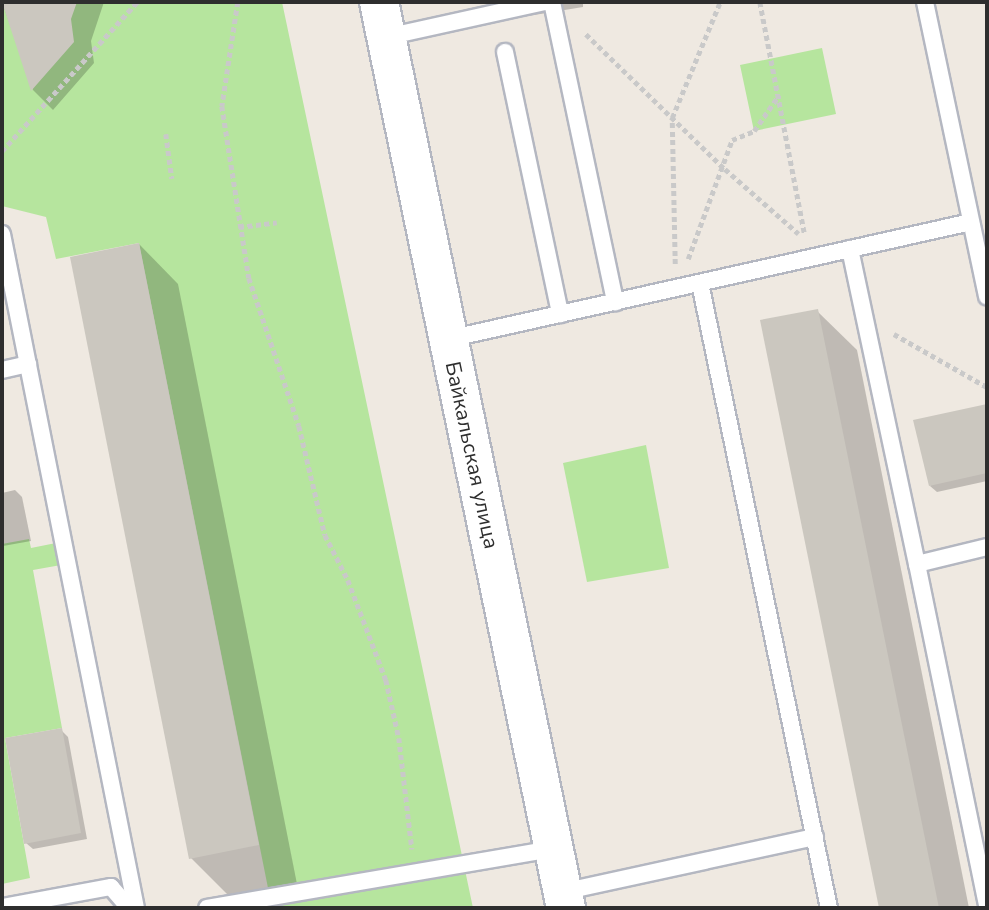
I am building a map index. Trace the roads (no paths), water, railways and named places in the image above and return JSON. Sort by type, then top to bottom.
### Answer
[{"type":"street","name":"Байкальская улица","points":[[382,20],[564,900]]},
{"type":"lane","points":[[382,20],[545,2]]},
{"type":"lane","points":[[552,2],[615,302]]},
{"type":"lane","points":[[925,2],[987,297]]},
{"type":"lane","points":[[505,52],[560,314]]},
{"type":"lane","points":[[448,340],[971,222]]},
{"type":"lane","points":[[2,234],[136,908]]},
{"type":"lane","points":[[850,249],[987,904]]},
{"type":"lane","points":[[700,283],[829,908]]},
{"type":"lane","points":[[2,370],[28,365]]},
{"type":"lane","points":[[917,564],[987,547]]},
{"type":"lane","points":[[564,900],[815,837]]},
{"type":"lane","points":[[207,908],[407,871],[553,849]]},
{"type":"lane","points":[[2,907],[111,887],[129,908]]}]
